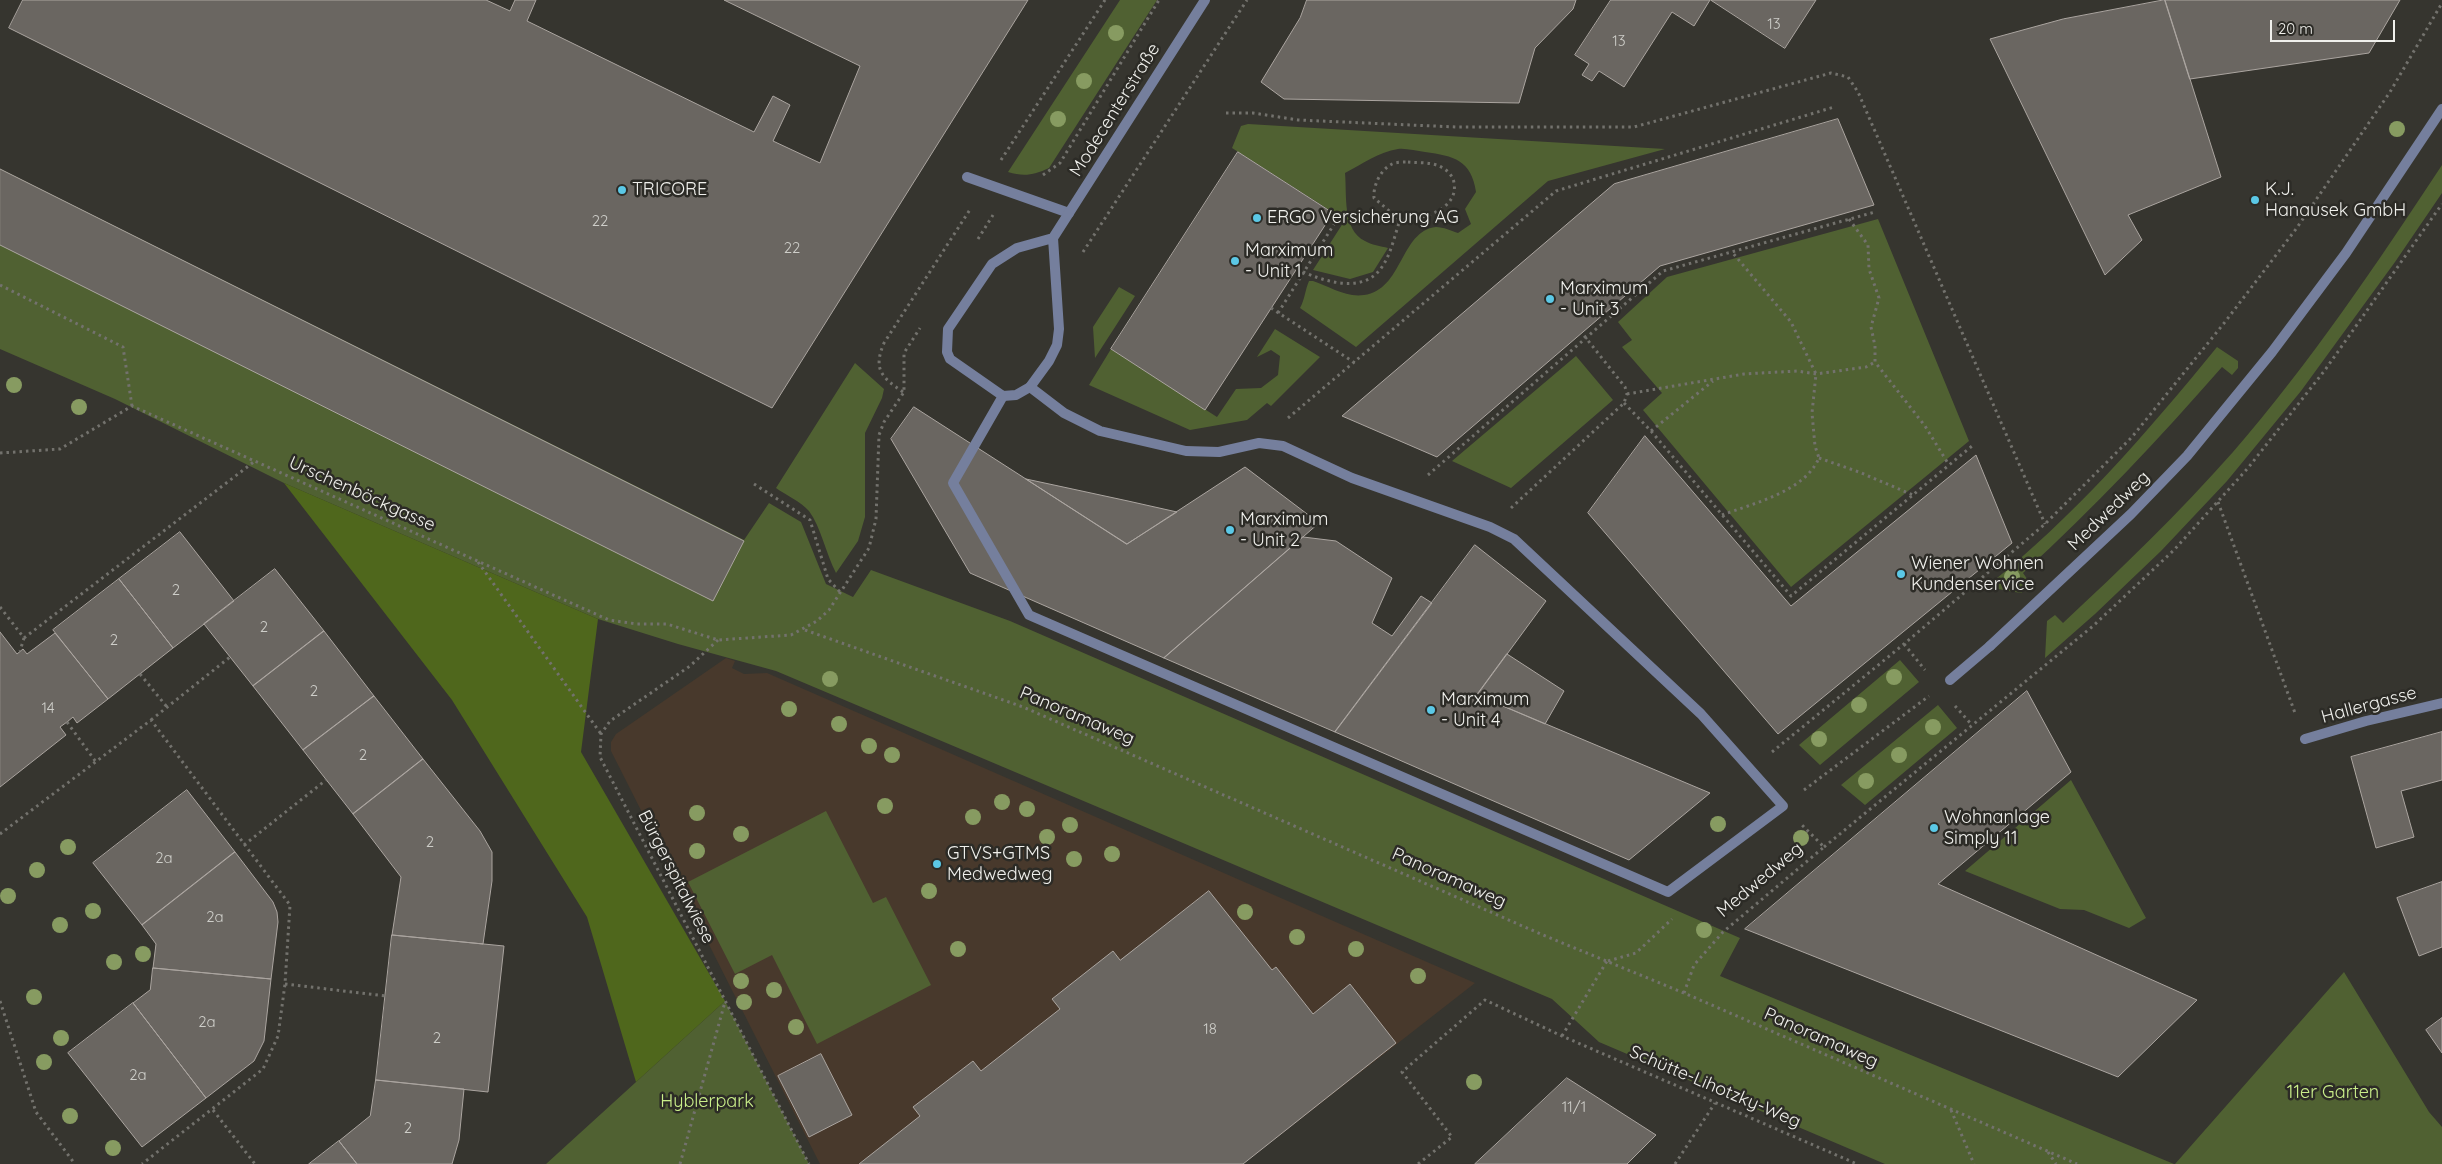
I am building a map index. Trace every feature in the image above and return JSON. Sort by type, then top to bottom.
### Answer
[{"type":"street","name":"Modecenterstraße","points":[[1053,238],[1205,0]]},
{"type":"street","name":"Medwedweg","points":[[1950,680],[1990,646],[2131,514],[2187,456],[2272,352],[2340,260],[2442,110]]},
{"type":"street","points":[[967,177],[1069,213]]},
{"type":"street","points":[[1053,238],[1059,329],[1058,345],[1030,387],[1016,395],[1003,396],[950,359],[947,352],[948,329],[992,264],[1017,248],[1053,238]]},
{"type":"street","points":[[1003,396],[954,483],[1028,615],[1668,892],[1782,806],[1701,714],[1514,538],[1490,527],[1352,478],[1283,446],[1259,443],[1219,452],[1186,451],[1100,431],[1064,413],[1030,387]]},
{"type":"street","name":"Hallergasse","points":[[2305,739],[2366,721],[2442,703]]},
{"type":"path","points":[[976,241],[994,213],[1060,163],[1159,0]]},
{"type":"path","points":[[1750,769],[1904,644],[2044,524],[2132,437],[2296,229],[2390,92],[2442,3]]},
{"type":"path","points":[[1226,112],[1253,113],[1298,120],[1456,127],[1634,127],[1831,73],[1848,77],[1858,92],[2044,524]]},
{"type":"path","points":[[1259,443],[1556,191],[1834,107]]},
{"type":"path","points":[[1408,162],[1438,166],[1449,172],[1454,182],[1455,194],[1448,204],[1435,212],[1413,220],[1400,220],[1374,198],[1375,184],[1384,170],[1393,163],[1408,162]]},
{"type":"path","points":[[1824,847],[2093,626],[2174,550],[2248,468],[2325,370],[2442,204]]},
{"type":"path","points":[[1403,497],[1663,272],[1875,212]]},
{"type":"path","points":[[1278,313],[1338,218]]},
{"type":"path","points":[[1849,219],[1868,245],[1869,269],[1879,298],[1871,326],[1875,346],[1875,362],[1925,426],[1949,465]]},
{"type":"path","points":[[1303,272],[1335,282],[1348,283],[1363,280],[1376,274],[1388,255],[1400,220]]},
{"type":"path","points":[[1722,515],[1777,494],[1814,470],[1819,458],[1815,446],[1812,413],[1816,374],[1791,322],[1732,252]]},
{"type":"path","points":[[0,285],[123,348],[132,406],[60,449],[0,453]]},
{"type":"path","points":[[1271,308],[1355,363]]},
{"type":"path","points":[[1490,527],[1624,403],[1627,394],[1625,386],[1582,333]]},
{"type":"path","points":[[1627,394],[1761,373],[1797,371],[1816,374],[1866,367],[1875,362]]},
{"type":"path","points":[[1650,431],[1714,380]]},
{"type":"path","points":[[477,561],[601,734],[610,721],[690,666],[718,640],[775,638],[791,635],[805,630],[829,610],[869,548],[876,519],[879,435],[884,422],[904,392]]},
{"type":"path","points":[[1624,403],[1791,596],[1972,446]]},
{"type":"path","name":"Urschenböckgasse","points":[[132,406],[609,620],[637,624],[667,624],[718,640]]},
{"type":"path","points":[[1819,458],[1860,472],[1913,495]]},
{"type":"path","points":[[20,652],[24,638],[254,461]]},
{"type":"path","points":[[754,484],[810,520],[828,579],[840,592]]},
{"type":"path","points":[[2218,502],[2305,739]]},
{"type":"path","points":[[0,607],[24,638]]},
{"type":"path","name":"Panoramaweg","points":[[805,630],[1023,706],[2077,1164]]},
{"type":"path","points":[[0,834],[230,657]]},
{"type":"path","points":[[140,674],[167,707]]},
{"type":"path","points":[[1782,806],[1950,680]]},
{"type":"path","points":[[142,1164],[263,1069],[278,1036],[285,984],[290,905],[150,720]]},
{"type":"path","points":[[67,722],[96,762]]},
{"type":"path","name":"Bürgerspitalwiese","points":[[601,734],[600,758],[808,1164]]},
{"type":"path","points":[[244,845],[326,780]]},
{"type":"path","name":"Medwedweg","points":[[1684,993],[1694,964],[1723,932],[1824,847],[1782,806]]},
{"type":"path","points":[[1418,1164],[1452,1137],[1402,1072],[1485,1000],[1562,1036],[1607,961],[1636,953],[1684,907],[1683,881]]},
{"type":"path","points":[[285,984],[386,996]]},
{"type":"path","points":[[0,1001],[36,1112],[75,1164]]},
{"type":"path","points":[[680,1164],[725,1002]]},
{"type":"path","name":"Schütte-Lihotzky-Weg","points":[[1562,1036],[1856,1164]]},
{"type":"path","points":[[1675,1164],[1715,1103]]},
{"type":"path","points":[[212,1110],[255,1164]]},
{"type":"path","points":[[1951,1110],[1974,1164]]},
{"type":"path","points":[[2048,1151],[2056,1164]]},
{"type":"shaded area","name":"GTVS+GTMS Medwedweg","points":[[726,658],[735,661],[732,668],[744,674],[767,673],[1475,983],[1243,1164],[820,1164],[611,751],[611,742],[616,734]]},
{"type":"green space","points":[[1120,0],[1157,0],[1049,168],[1029,174],[1008,172]]},
{"type":"green space","points":[[1248,124],[1665,149],[1548,181],[1356,347],[1300,308],[1309,281],[1351,295],[1364,295],[1377,291],[1387,283],[1415,239],[1424,231],[1436,227],[1458,233],[1471,224],[1465,209],[1476,192],[1474,181],[1465,166],[1453,158],[1408,149],[1391,151],[1377,156],[1345,173],[1347,211],[1352,229],[1367,242],[1388,248],[1373,272],[1350,279],[1313,270],[1345,220],[1232,148],[1241,126]]},
{"type":"green space","points":[[2442,165],[2442,193],[2395,262],[2301,391],[2227,481],[2161,551],[2095,614],[2045,658],[2047,621],[2055,615],[2063,623],[2150,540],[2233,452],[2316,348],[2393,239]]},
{"type":"green space","points":[[0,169],[744,540],[769,503],[801,522],[826,584],[853,597],[871,570],[1010,621],[1740,938],[1720,976],[2174,1164],[1885,1164],[1599,1042],[1552,999],[776,671],[678,644],[598,619],[284,483],[115,399],[0,349]]},
{"type":"green space","points":[[1878,219],[1969,441],[1791,587],[1643,410],[1662,393],[1622,347],[1632,340],[1618,322],[1667,277]]},
{"type":"green space","points":[[1119,287],[1135,296],[1095,358],[1093,327]]},
{"type":"green space","points":[[1275,329],[1320,357],[1271,406],[1267,403],[1247,420],[1190,430],[1089,385],[1111,349],[1217,417],[1236,389],[1261,388],[1278,375],[1280,356],[1271,350],[1257,357]]},
{"type":"green space","points":[[2217,347],[2238,361],[2238,368],[2232,375],[2222,367],[2126,473],[2023,573],[2032,586],[2021,593],[1986,587],[2049,532],[2108,473],[2136,443]]},
{"type":"green space","points":[[1576,356],[1613,400],[1511,488],[1452,461]]},
{"type":"green space","points":[[855,363],[884,389],[882,398],[865,433],[865,517],[858,541],[836,573],[817,525],[809,511],[776,488]]},
{"type":"green space","points":[[284,483],[598,619],[581,752],[725,1001],[636,1082],[587,917],[452,700]]},
{"type":"green space","points":[[1900,660],[1919,682],[1820,765],[1799,745]]},
{"type":"green space","points":[[1938,705],[1957,728],[1865,805],[1841,785]]},
{"type":"green space","points":[[2071,780],[2146,918],[2129,928],[2084,910],[2060,909],[1965,871]]},
{"type":"green space","points":[[826,811],[873,903],[886,897],[931,985],[817,1044],[772,955],[735,974],[688,882]]},
{"type":"green space","name":"11er Garten","points":[[2344,972],[2429,1112],[2442,1127],[2442,1164],[2175,1164]]},
{"type":"green space","name":"Hyblerpark","points":[[725,1001],[809,1164],[546,1164]]},
{"type":"building","name":"TRICORE","points":[[23,0],[486,0],[510,11],[515,0],[536,0],[527,21],[754,132],[773,96],[790,105],[773,141],[820,163],[860,66],[724,0],[1028,0],[772,408],[9,28]]},
{"type":"building","points":[[1307,0],[1576,0],[1573,9],[1535,48],[1519,103],[1284,99],[1261,82],[1300,18]]},
{"type":"building","points":[[1611,0],[1710,0],[1694,26],[1672,12],[1624,87],[1599,71],[1592,81],[1582,75],[1589,64],[1575,55]]},
{"type":"building","points":[[1711,0],[1816,0],[1785,48]]},
{"type":"building","points":[[2165,0],[2221,177],[2128,215],[2142,240],[2105,275],[1990,39],[2063,19]]},
{"type":"building","points":[[2165,0],[2400,0],[2369,53],[2190,79]]},
{"type":"building","name":"Marximum - Unit 3","points":[[1838,119],[1874,205],[1660,266],[1437,457],[1342,416],[1614,184]]},
{"type":"building","name":"Marximum - Unit 1","points":[[1238,152],[1333,213],[1205,410],[1111,349]]},
{"type":"building","points":[[0,169],[744,541],[713,601],[0,245]]},
{"type":"building","name":"Marximum - Unit 2","points":[[914,407],[1127,544],[1245,467],[1319,523],[1164,658],[970,573],[891,439]]},
{"type":"building","name":"Wiener Wohnen Kundenservice","points":[[1645,436],[1791,606],[1976,455],[2012,543],[1778,734],[1588,513]]},
{"type":"building","points":[[1026,479],[1128,501],[1177,512],[1127,544]]},
{"type":"building","points":[[180,532],[234,601],[173,648],[119,579]]},
{"type":"building","points":[[1303,537],[1336,541],[1392,578],[1372,623],[1392,636],[1421,596],[1432,603],[1335,732],[1164,658]]},
{"type":"building","name":"Marximum - Unit 4","points":[[1475,545],[1546,601],[1477,695],[1710,793],[1629,860],[1335,732]]},
{"type":"building","points":[[275,569],[324,631],[253,686],[204,624]]},
{"type":"building","points":[[119,579],[173,648],[108,699],[53,630]]},
{"type":"building","points":[[324,631],[374,696],[303,750],[253,686]]},
{"type":"building","points":[[0,632],[17,654],[23,649],[27,654],[55,633],[108,699],[77,723],[73,717],[60,727],[66,735],[0,787]]},
{"type":"building","points":[[1507,654],[1564,691],[1545,724],[1477,695]]},
{"type":"building","name":"Wohnanlage Simply 11","points":[[2027,691],[2071,772],[1938,884],[2197,1000],[2118,1077],[1745,929]]},
{"type":"building","points":[[374,696],[423,759],[353,814],[303,750]]},
{"type":"building","points":[[2442,732],[2442,780],[2401,791],[2414,837],[2376,848],[2351,757]]},
{"type":"building","points":[[423,759],[480,831],[492,852],[492,881],[483,944],[392,935],[401,877],[353,814]]},
{"type":"building","points":[[187,790],[235,852],[142,925],[93,863]]},
{"type":"building","points":[[235,852],[273,902],[277,912],[278,922],[271,979],[153,968],[156,944],[142,925]]},
{"type":"building","points":[[2442,882],[2442,947],[2419,956],[2397,898]]},
{"type":"building","points":[[1209,891],[1272,970],[1276,967],[1313,1014],[1350,984],[1396,1043],[1243,1164],[859,1164],[920,1116],[913,1107],[973,1061],[981,1071],[1060,1009],[1052,999],[1113,951],[1120,960]]},
{"type":"building","points":[[392,935],[504,946],[488,1092],[376,1080]]},
{"type":"building","points":[[153,968],[271,979],[264,1041],[254,1061],[206,1098],[133,1003],[150,990]]},
{"type":"building","points":[[133,1003],[206,1098],[142,1147],[68,1053]]},
{"type":"building","points":[[2442,1018],[2442,1053],[2426,1030]]},
{"type":"building","points":[[821,1054],[852,1115],[809,1137],[778,1076]]},
{"type":"building","points":[[1567,1078],[1656,1135],[1627,1164],[1475,1164]]},
{"type":"building","points":[[376,1080],[464,1089],[459,1140],[452,1164],[357,1164],[339,1141],[370,1116]]},
{"type":"building","points":[[339,1141],[357,1164],[309,1164]]},
{"type":"place","name":"TRICORE","points":[[622,190]]},
{"type":"place","name":"K.J. Hanausek GmbH","points":[[2255,200]]},
{"type":"place","name":"ERGO Versicherung AG","points":[[1257,218]]},
{"type":"place","name":"Marximum - Unit 1","points":[[1235,261]]},
{"type":"place","name":"Marximum - Unit 3","points":[[1550,299]]},
{"type":"place","name":"Marximum - Unit 2","points":[[1230,530]]},
{"type":"place","name":"Wiener Wohnen Kundenservice","points":[[1901,574]]},
{"type":"place","name":"Marximum - Unit 4","points":[[1431,710]]},
{"type":"place","name":"Wohnanlage Simply 11","points":[[1934,828]]},
{"type":"place","name":"GTVS+GTMS Medwedweg","points":[[937,864]]}]
